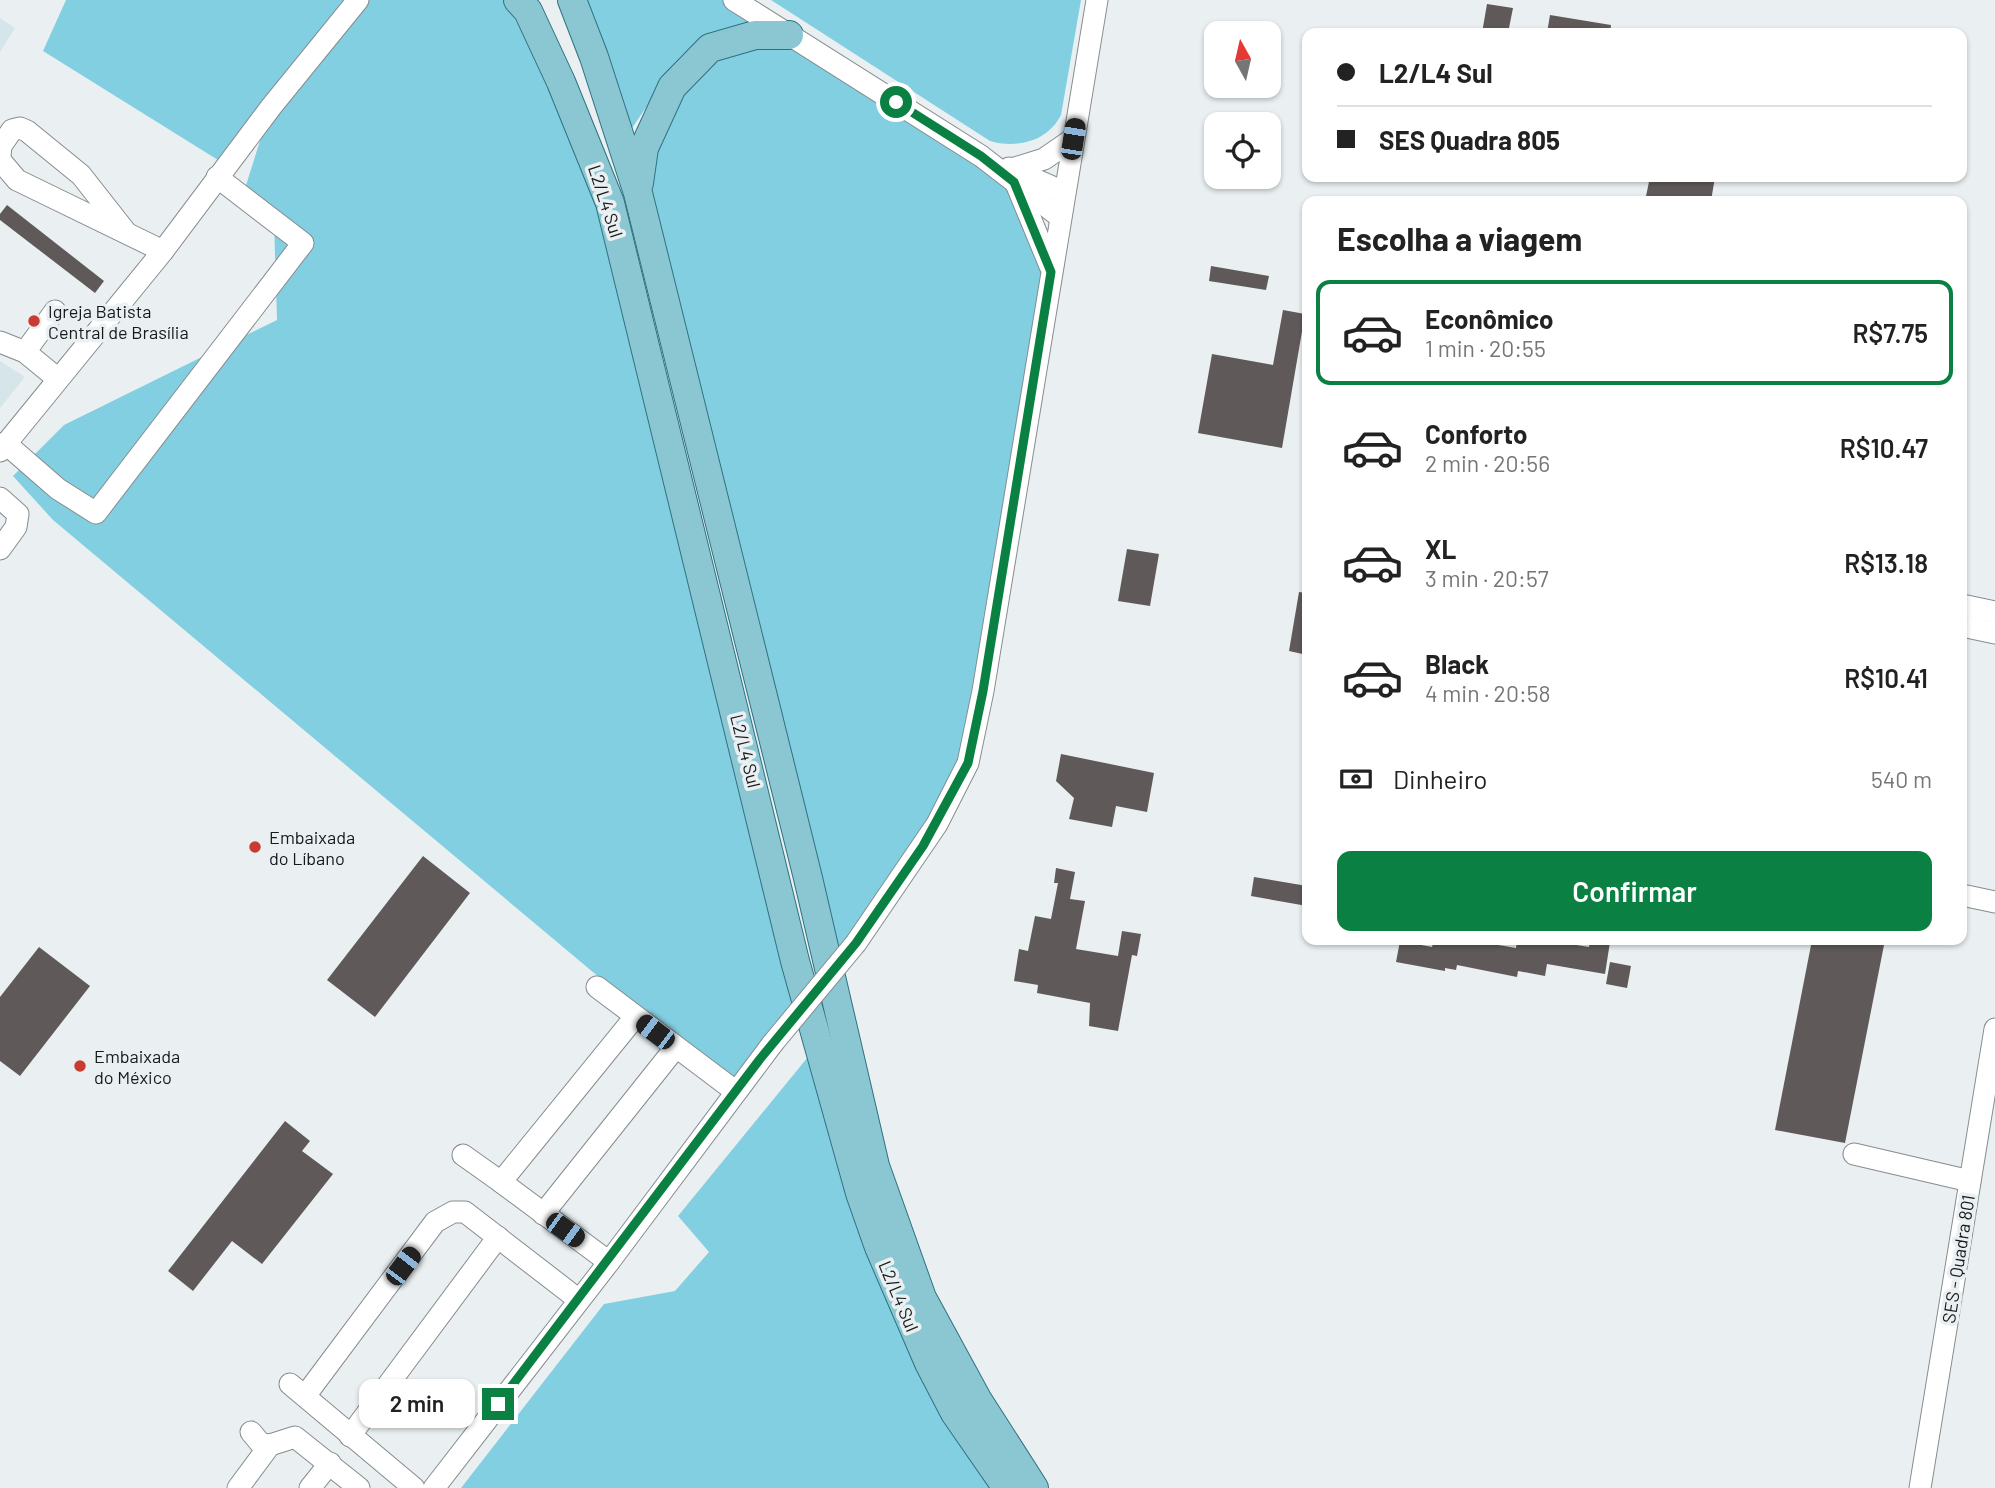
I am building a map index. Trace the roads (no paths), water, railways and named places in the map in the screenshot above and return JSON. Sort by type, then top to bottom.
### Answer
[{"type":"main road","name":"L2/L4 Sul","points":[[518,0],[528,11],[561,82],[610,203],[795,961],[864,1204],[908,1318],[929,1363],[955,1413],[1007,1488]]},
{"type":"main road","name":"L2/L4 Sul","points":[[572,0],[594,57],[638,193],[808,878],[875,1166],[922,1298],[977,1399],[1034,1488]]},
{"type":"main road","points":[[638,193],[644,148],[672,87],[710,48],[755,35],[789,35]]},
{"type":"street","points":[[217,177],[303,243],[96,513],[3,447],[163,251],[217,177],[358,0]]},
{"type":"street","points":[[734,0],[1013,176],[1060,217]]},
{"type":"street","points":[[433,1488],[609,1262],[735,1091],[856,943],[930,835],[968,763],[983,691],[1097,0]]},
{"type":"street","points":[[126,232],[82,174],[27,131],[20,128],[12,130],[1,146],[0,158],[17,180],[163,251]]},
{"type":"street","points":[[1013,176],[1073,139]]},
{"type":"street","points":[[1013,176],[1064,192]]},
{"type":"street","points":[[1013,176],[1051,272]]},
{"type":"street","points":[[25,352],[55,311]]},
{"type":"street","points":[[0,342],[25,352],[58,379]]},
{"type":"street","points":[[0,498],[19,514],[19,522],[0,549]]},
{"type":"street","points":[[1967,606],[1995,612]]},
{"type":"street","points":[[1967,627],[1995,633]]},
{"type":"street","points":[[1967,896],[1995,901]]},
{"type":"street","points":[[597,987],[735,1091]]},
{"type":"street","points":[[501,1182],[635,1017]]},
{"type":"street","name":"SES - Quadra 801","points":[[1920,1488],[1995,1029]]},
{"type":"street","points":[[543,1214],[676,1047]]},
{"type":"street","points":[[1854,1154],[1970,1181]]},
{"type":"street","points":[[463,1155],[609,1262]]},
{"type":"street","points":[[414,1488],[298,1390],[442,1216],[465,1212],[579,1300]]},
{"type":"street","points":[[350,1436],[498,1237]]},
{"type":"street","points":[[251,1432],[261,1444],[270,1445],[295,1437],[359,1488]]},
{"type":"street","points":[[238,1488],[270,1445]]},
{"type":"street","points":[[310,1488],[330,1463]]},
{"type":"place","name":"Igreja Batista Central de Brasília","points":[[34,321]]},
{"type":"place","name":"Embaixada do Líbano","points":[[255,847]]},
{"type":"place","name":"Embaixada do México","points":[[80,1066]]}]
